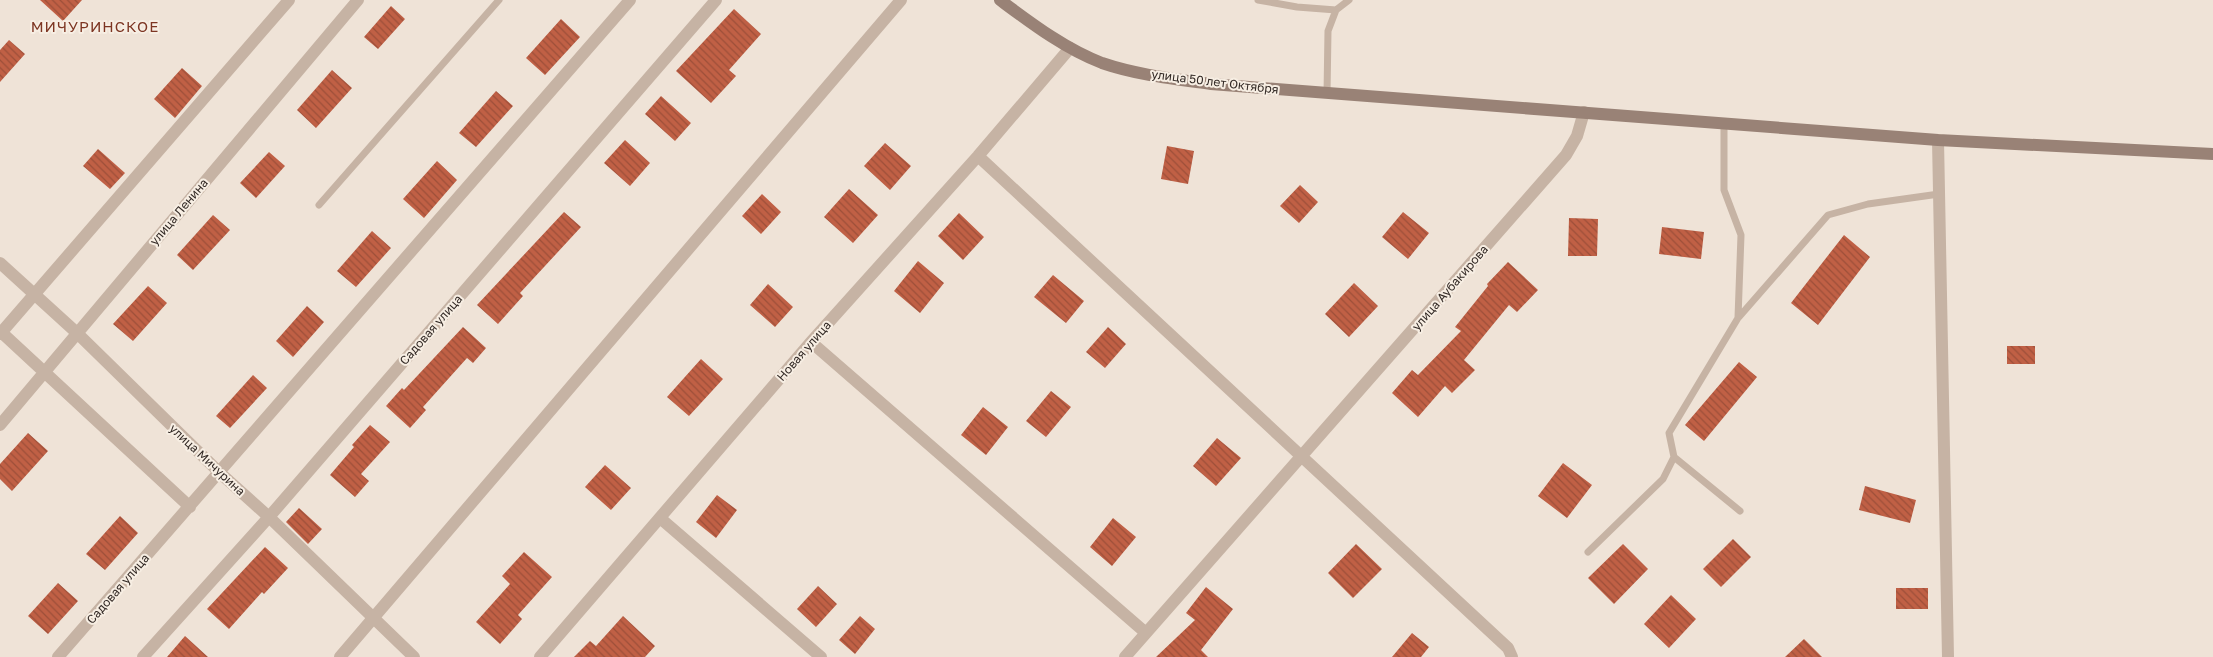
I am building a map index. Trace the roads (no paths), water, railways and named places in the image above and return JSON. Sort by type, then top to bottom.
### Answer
[{"type":"main road","name":"улица 50 лет Октября","points":[[1000,0],[1070,48],[1102,63],[1156,77],[1211,84],[1938,140],[2213,154]]},
{"type":"street","points":[[190,507],[45,371],[0,333],[289,0]]},
{"type":"street","name":"улица Ленина","points":[[0,425],[358,0]]},
{"type":"street","name":"Садовая улица","points":[[58,657],[630,0]]},
{"type":"street","name":"Садовая улица","points":[[143,657],[269,517],[716,0]]},
{"type":"street","points":[[340,657],[900,0]]},
{"type":"street","name":"Новая улица","points":[[540,657],[811,342],[978,156],[1070,48]]},
{"type":"street","name":"улица Аубакирова","points":[[1125,657],[1566,155],[1577,136],[1584,112]]},
{"type":"street","points":[[1938,140],[1948,657]]},
{"type":"street","points":[[978,156],[1508,648],[1512,657]]},
{"type":"street","name":"улица Мичурина","points":[[0,263],[77,333],[220,473],[269,517],[414,657]]},
{"type":"street","points":[[811,342],[1146,633]]},
{"type":"street","points":[[660,518],[821,657]]},
{"type":"lane","points":[[318,205],[499,0]]},
{"type":"lane","points":[[1258,0],[1297,7],[1336,10]]},
{"type":"lane","points":[[1326,94],[1328,31],[1336,10],[1349,0]]},
{"type":"lane","points":[[1724,123],[1724,190],[1741,235],[1738,318]]},
{"type":"lane","points":[[1740,511],[1674,457],[1669,434],[1738,318],[1828,215],[1868,204],[1939,194]]},
{"type":"lane","points":[[1588,552],[1663,479],[1674,457]]},
{"type":"district","name":"МИЧУРИНСКОЕ","points":[[95,27]]}]
